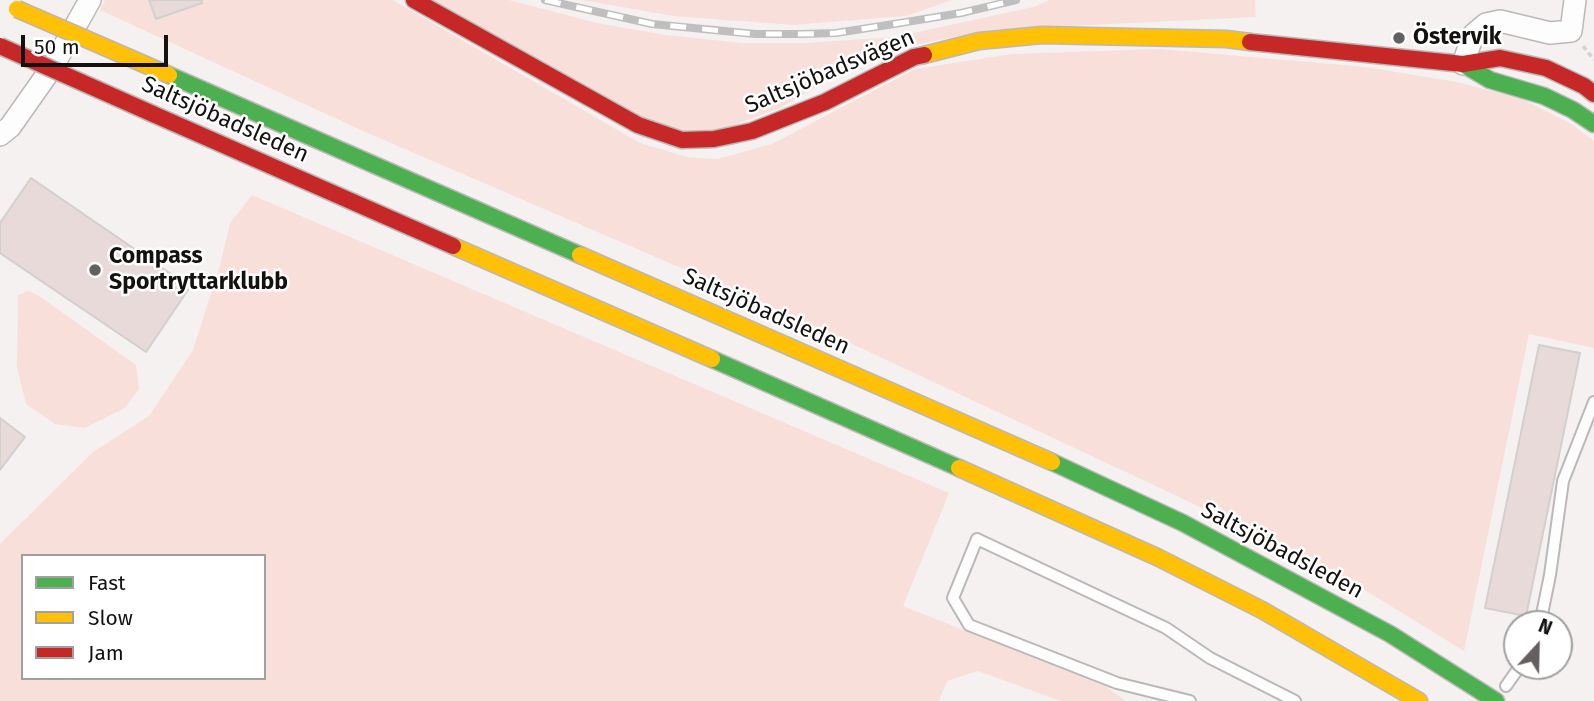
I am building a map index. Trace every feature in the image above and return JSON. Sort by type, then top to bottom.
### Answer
[{"type":"main road","name":"Saltsjöbadsvägen","points":[[414,0],[638,125],[682,140],[714,139],[752,131],[825,102],[914,57],[979,41],[1064,35],[1226,39],[1464,64],[1500,58],[1546,68],[1584,86],[1594,94]]},
{"type":"main road","name":"Saltsjöbadsleden","points":[[0,1],[1046,460],[1183,523],[1390,634],[1496,701]]},
{"type":"main road","name":"Saltsjöbadsleden","points":[[0,46],[1132,546],[1262,610],[1419,701]]},
{"type":"main road","name":"Saltsjöbadsvägen","points":[[1464,64],[1490,80],[1544,96],[1594,124]]},
{"type":"street","points":[[0,135],[10,127],[53,66],[90,0]]},
{"type":"street","points":[[1464,64],[1474,35],[1486,24],[1500,21],[1550,33],[1571,31],[1575,0]]},
{"type":"lane","points":[[1543,610],[1563,481],[1594,402]]},
{"type":"lane","points":[[1190,701],[1117,683],[969,625],[953,598],[977,538],[1166,628],[1210,658],[1295,701]]},
{"type":"lane","points":[[1506,686],[1510,680]]},
{"type":"shaded area","points":[[105,0],[393,0],[640,143],[687,157],[717,159],[772,144],[915,69],[1012,54],[1160,49],[1366,67],[1457,82],[1522,99],[1571,124],[1594,141],[1594,348],[1529,334],[1464,651],[1337,573],[1158,487],[788,314],[363,131],[100,10]]},
{"type":"shaded area","points":[[433,0],[509,0],[597,23],[666,35],[742,43],[804,43],[895,37],[1033,7],[1050,0],[1255,0],[1256,17],[988,30],[911,46],[852,66],[780,108],[720,130],[682,130],[650,121]]},
{"type":"shaded area","points":[[582,0],[952,0],[906,16],[793,25],[673,16]]},
{"type":"shaded area","points":[[252,195],[949,493],[903,606],[1105,686],[1126,701],[1061,701],[978,671],[947,681],[939,701],[0,701],[0,544],[93,452],[149,416],[193,350],[220,265],[230,223]]},
{"type":"shaded area","points":[[28,291],[38,295],[136,365],[139,389],[125,408],[85,428],[55,424],[26,404],[17,367],[18,295]]},
{"type":"building","points":[[149,0],[202,0],[202,3],[156,19]]},
{"type":"building","name":"Compass Sportryttarklubb","points":[[31,178],[190,287],[146,352],[0,253],[0,223]]},
{"type":"building","points":[[1539,345],[1580,353],[1527,610],[1503,612],[1485,608]]},
{"type":"building","points":[[0,418],[25,437],[0,470]]},
{"type":"railway","points":[[545,0],[652,24],[755,34],[836,33],[961,13],[1016,0]]},
{"type":"traffic: fast","points":[[1463,64],[1490,80],[1544,96],[1594,124]]},
{"type":"traffic: fast","points":[[169,75],[580,255]]},
{"type":"traffic: fast","points":[[712,359],[959,468]]},
{"type":"traffic: fast","points":[[1052,462],[1183,523],[1390,634],[1496,701]]},
{"type":"traffic: slow","points":[[17,9],[169,75]]},
{"type":"traffic: slow","points":[[924,55],[979,41],[1042,35],[1226,39],[1250,42]]},
{"type":"traffic: slow","points":[[453,246],[712,359]]},
{"type":"traffic: slow","points":[[580,255],[1052,462]]},
{"type":"traffic: slow","points":[[959,468],[1157,557],[1262,610],[1419,701]]},
{"type":"traffic: jam","points":[[414,0],[638,125],[682,140],[714,139],[752,131],[825,102],[914,57],[924,55]]},
{"type":"traffic: jam","points":[[1250,42],[1463,64],[1500,58],[1546,68],[1584,86],[1594,94]]},
{"type":"traffic: jam","points":[[0,46],[153,114]]},
{"type":"traffic: jam","points":[[153,114],[453,246]]},
{"type":"place","name":"Östervik","points":[[1399,38]]},
{"type":"place","name":"Compass Sportryttarklubb","points":[[95,270]]}]
